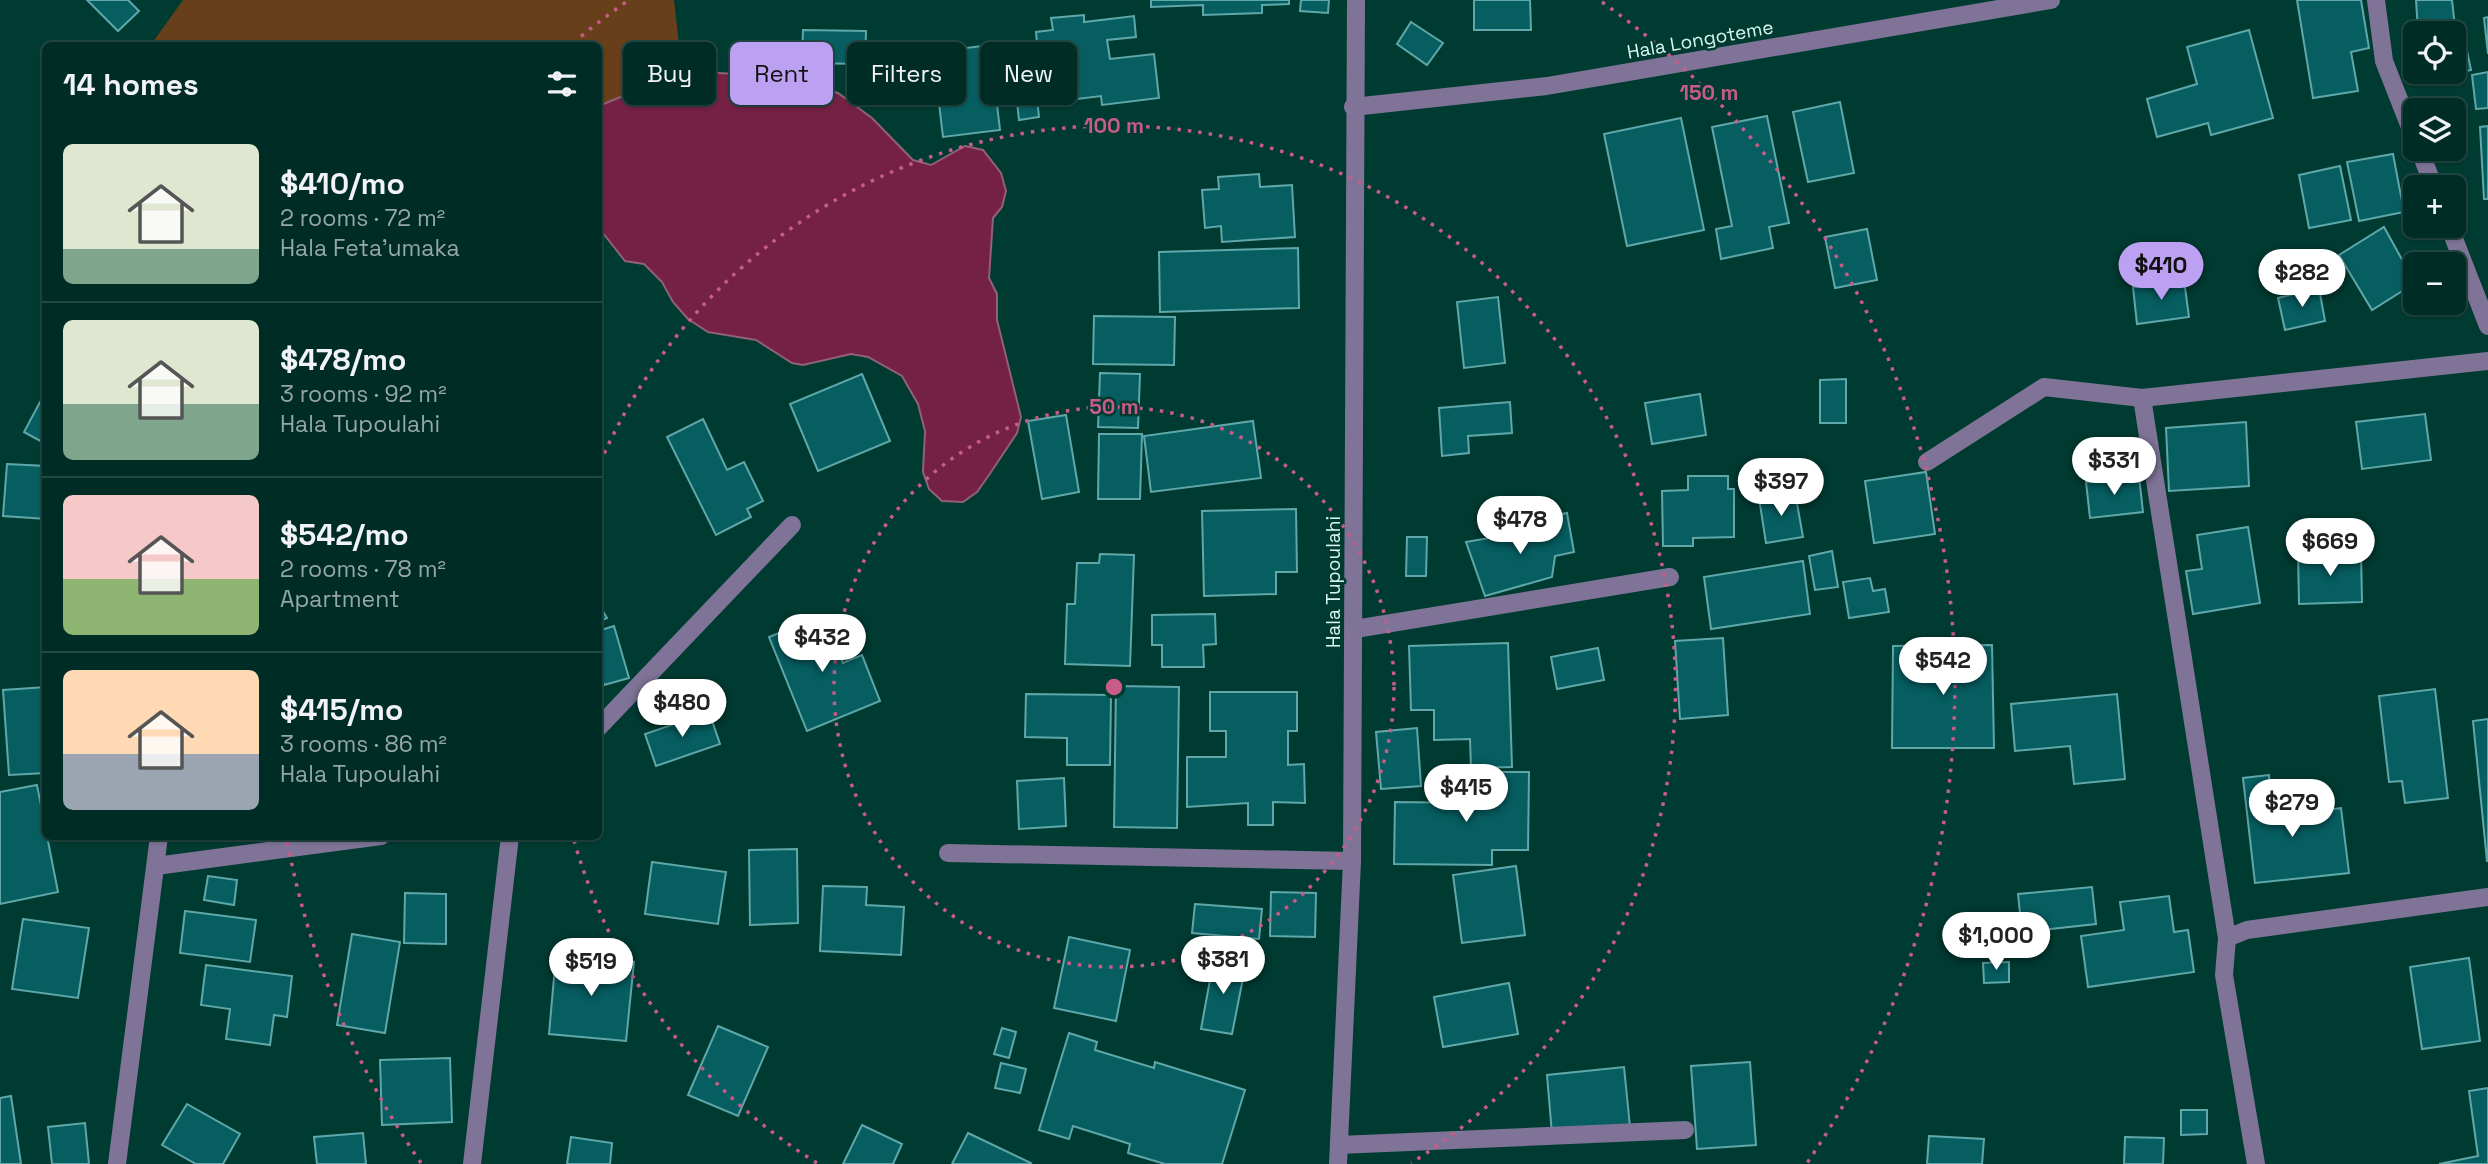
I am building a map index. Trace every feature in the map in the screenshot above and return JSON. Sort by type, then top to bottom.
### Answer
[{"type":"street","name":"Hala Tupoulahi","points":[[1338,1164],[1352,861],[1355,629],[1353,107],[1356,0]]},
{"type":"street","name":"Hala Longoteme","points":[[1353,107],[1547,86],[2051,0]]},
{"type":"street","points":[[2376,0],[2384,61],[2403,109]]},
{"type":"street","points":[[2454,238],[2488,326]]},
{"type":"street","points":[[1927,462],[2044,387],[2142,398],[2488,361]]},
{"type":"street","points":[[2142,398],[2227,937],[2224,975],[2256,1164]]},
{"type":"street","points":[[602,724],[792,525]]},
{"type":"street","points":[[1355,629],[1670,577]]},
{"type":"street","points":[[117,1164],[159,840]]},
{"type":"street","points":[[156,866],[351,840]]},
{"type":"street","points":[[472,1164],[510,840]]},
{"type":"street","points":[[948,853],[1352,861]]},
{"type":"street","points":[[2227,937],[2247,930],[2488,897]]},
{"type":"street","points":[[1339,1145],[1685,1130]]},
{"type":"shaded area","points":[[183,0],[674,0],[679,42],[623,42],[623,96],[602,105],[602,42],[153,42]]},
{"type":"shaded area","points":[[716,73],[730,74],[730,105],[833,105],[833,92],[838,93],[847,100],[847,105],[854,105],[872,118],[913,160],[931,165],[965,146],[983,150],[1001,173],[1006,191],[1002,207],[993,218],[989,278],[997,294],[997,320],[1021,417],[1017,433],[977,492],[963,502],[942,501],[929,489],[923,472],[925,431],[918,404],[902,376],[868,357],[851,354],[803,365],[792,363],[756,340],[708,332],[688,319],[673,302],[662,282],[644,264],[625,261],[602,232],[602,105],[623,96],[623,105],[716,105]]},
{"type":"building","points":[[87,0],[128,0],[139,11],[118,31]]},
{"type":"building","points":[[1151,0],[1289,0],[1289,4],[1262,5],[1262,13],[1203,15],[1203,5],[1151,7]]},
{"type":"building","points":[[1301,0],[1329,0],[1328,13],[1300,11]]},
{"type":"building","points":[[1474,0],[1530,0],[1531,30],[1474,30]]},
{"type":"building","points":[[2297,0],[2361,0],[2369,48],[2351,52],[2358,91],[2313,98]]},
{"type":"building","points":[[2416,0],[2452,0],[2454,21],[2417,21]]},
{"type":"building","points":[[1084,15],[1084,22],[1134,16],[1136,37],[1107,40],[1110,59],[1154,54],[1159,98],[1102,105],[1101,96],[1077,99],[1077,42],[1037,42],[1036,32],[1053,30],[1051,18]]},
{"type":"building","points":[[2488,17],[2488,54],[2484,18]]},
{"type":"building","points":[[1411,22],[1443,43],[1427,65],[1397,44]]},
{"type":"building","points":[[803,30],[866,31],[866,42],[847,42],[847,64],[833,63],[833,42],[803,42]]},
{"type":"building","points":[[2249,30],[2273,118],[2211,135],[2208,123],[2157,137],[2147,99],[2197,84],[2187,47]]},
{"type":"building","points":[[980,46],[980,105],[997,105],[1000,130],[943,137],[939,105],[966,105],[966,48]]},
{"type":"building","points":[[2466,46],[2471,70],[2466,71]]},
{"type":"building","points":[[2488,72],[2488,108],[2476,109],[2472,75]]},
{"type":"building","points":[[1840,102],[1854,173],[1808,182],[1793,112]]},
{"type":"building","points":[[1017,105],[1038,105],[1039,117],[1019,120]]},
{"type":"building","points":[[1767,116],[1789,223],[1769,227],[1773,248],[1721,259],[1716,229],[1732,226],[1712,127]]},
{"type":"building","points":[[1681,118],[1704,230],[1627,246],[1604,134]]},
{"type":"building","points":[[2488,126],[2488,199],[2484,199],[2480,127]]},
{"type":"building","points":[[2393,154],[2403,212],[2359,221],[2347,162]]},
{"type":"building","points":[[2340,166],[2351,220],[2309,228],[2299,175]]},
{"type":"building","points":[[1259,174],[1260,187],[1292,185],[1295,237],[1222,242],[1221,226],[1205,228],[1202,190],[1219,189],[1218,177]]},
{"type":"building","points":[[2384,227],[2403,261],[2403,291],[2372,310],[2339,255]]},
{"type":"building","points":[[1867,229],[1877,280],[1835,288],[1825,237]]},
{"type":"building","points":[[1298,248],[1299,308],[1160,312],[1159,252]]},
{"type":"building","points":[[2184,280],[2189,317],[2137,324],[2133,287]]},
{"type":"building","points":[[2319,288],[2325,321],[2285,330],[2278,298]]},
{"type":"building","points":[[1498,297],[1505,363],[1464,368],[1457,302]]},
{"type":"building","points":[[1094,316],[1175,317],[1174,365],[1093,364]]},
{"type":"building","points":[[1100,373],[1140,374],[1138,428],[1098,427]]},
{"type":"building","points":[[862,374],[890,441],[818,471],[790,404]]},
{"type":"building","points":[[1846,379],[1846,423],[1820,423],[1820,380]]},
{"type":"building","points":[[1700,394],[1706,435],[1652,444],[1645,403]]},
{"type":"building","points":[[40,402],[42,403],[42,442],[24,432]]},
{"type":"building","points":[[1510,402],[1512,433],[1468,436],[1469,453],[1442,456],[1439,408]]},
{"type":"building","points":[[2425,414],[2431,460],[2362,469],[2356,422]]},
{"type":"building","points":[[1066,415],[1079,492],[1042,499],[1028,421]]},
{"type":"building","points":[[703,419],[727,470],[744,462],[763,501],[747,509],[751,517],[716,535],[667,437]]},
{"type":"building","points":[[1253,421],[1261,478],[1151,492],[1144,436]]},
{"type":"building","points":[[2246,422],[2249,486],[2169,491],[2166,428]]},
{"type":"building","points":[[1099,434],[1142,434],[1140,499],[1098,499]]},
{"type":"building","points":[[7,464],[42,466],[42,519],[3,516]]},
{"type":"building","points":[[1926,472],[1935,534],[1874,543],[1865,481]]},
{"type":"building","points":[[1688,476],[1728,476],[1728,489],[1734,489],[1734,537],[1693,538],[1693,546],[1663,546],[1662,491],[1688,490]]},
{"type":"building","points":[[2139,476],[2143,512],[2090,518],[2086,482]]},
{"type":"building","points":[[1795,492],[1803,537],[1766,543],[1759,498]]},
{"type":"building","points":[[1296,509],[1297,572],[1276,572],[1276,594],[1204,596],[1202,511]]},
{"type":"building","points":[[1567,513],[1574,552],[1555,556],[1552,577],[1485,596],[1466,542],[1552,527],[1550,516]]},
{"type":"building","points":[[2248,527],[2260,603],[2193,614],[2186,571],[2202,569],[2197,535]]},
{"type":"building","points":[[1407,537],[1427,537],[1426,576],[1406,576]]},
{"type":"building","points":[[1832,551],[1838,587],[1815,590],[1809,556]]},
{"type":"building","points":[[2361,552],[2362,602],[2299,604],[2298,553]]},
{"type":"building","points":[[1100,554],[1134,555],[1130,666],[1065,664],[1067,604],[1075,604],[1077,563],[1099,563]]},
{"type":"building","points":[[1803,561],[1810,614],[1711,629],[1704,577]]},
{"type":"building","points":[[1870,578],[1873,591],[1885,589],[1889,612],[1849,618],[1843,582]]},
{"type":"building","points":[[1215,614],[1216,644],[1203,645],[1204,667],[1162,667],[1162,645],[1152,645],[1152,615]]},
{"type":"building","points":[[823,615],[843,663],[862,655],[880,701],[807,731],[769,637]]},
{"type":"building","points":[[614,626],[629,678],[604,685],[602,630]]},
{"type":"building","points":[[1723,638],[1728,715],[1680,719],[1675,641]]},
{"type":"building","points":[[1508,643],[1512,767],[1471,768],[1470,739],[1434,740],[1434,710],[1411,710],[1409,646]]},
{"type":"building","points":[[1992,645],[1994,748],[1892,748],[1893,646]]},
{"type":"building","points":[[1598,648],[1604,680],[1557,689],[1551,657]]},
{"type":"building","points":[[1116,686],[1179,687],[1177,828],[1114,827]]},
{"type":"building","points":[[42,687],[42,773],[9,775],[3,690]]},
{"type":"building","points":[[2435,689],[2448,798],[2405,803],[2402,781],[2389,782],[2379,696]]},
{"type":"building","points":[[1210,692],[1297,692],[1297,731],[1288,731],[1288,765],[1304,764],[1305,803],[1273,802],[1273,825],[1248,825],[1248,803],[1187,807],[1187,757],[1226,757],[1226,731],[1210,731]]},
{"type":"building","points":[[1026,694],[1111,695],[1110,765],[1067,765],[1067,738],[1025,737]]},
{"type":"building","points":[[2117,694],[2125,779],[2074,784],[2070,746],[2015,751],[2011,704]]},
{"type":"building","points":[[709,712],[720,744],[656,766],[645,734]]},
{"type":"building","points":[[2488,719],[2488,861],[2487,861],[2473,721]]},
{"type":"building","points":[[1417,728],[1421,786],[1381,789],[1376,732]]},
{"type":"building","points":[[1475,772],[1529,772],[1528,850],[1492,850],[1492,865],[1394,864],[1395,802],[1475,803]]},
{"type":"building","points":[[2269,775],[2273,816],[2341,808],[2349,873],[2255,883],[2243,778]]},
{"type":"building","points":[[1064,778],[1066,826],[1019,829],[1017,781]]},
{"type":"building","points":[[37,785],[42,810],[42,840],[48,840],[58,892],[0,904],[0,792]]},
{"type":"building","points":[[797,849],[798,923],[750,925],[749,850]]},
{"type":"building","points":[[652,862],[726,872],[718,924],[645,914]]},
{"type":"building","points":[[1516,866],[1525,935],[1462,943],[1453,875]]},
{"type":"building","points":[[208,876],[237,880],[234,905],[204,900]]},
{"type":"building","points":[[823,886],[867,887],[866,905],[904,907],[901,955],[820,951]]},
{"type":"building","points":[[2092,887],[2096,924],[2022,932],[2018,894]]},
{"type":"building","points":[[1271,892],[1316,893],[1315,937],[1270,936]]},
{"type":"building","points":[[405,893],[446,894],[446,944],[404,943]]},
{"type":"building","points":[[2169,896],[2174,932],[2188,930],[2194,972],[2088,987],[2081,936],[2124,930],[2120,902]]},
{"type":"building","points":[[1195,904],[1262,909],[1259,939],[1192,933]]},
{"type":"building","points":[[185,911],[256,920],[250,962],[180,953]]},
{"type":"building","points":[[23,919],[89,928],[78,998],[12,989]]},
{"type":"building","points":[[352,934],[400,942],[385,1033],[337,1025]]},
{"type":"building","points":[[1069,937],[1130,950],[1116,1021],[1054,1008]]},
{"type":"building","points":[[556,955],[634,962],[626,1041],[549,1034]]},
{"type":"building","points":[[1214,958],[1246,963],[1232,1034],[1201,1029]]},
{"type":"building","points":[[2469,958],[2480,1041],[2422,1049],[2410,967]]},
{"type":"building","points":[[2009,962],[2009,982],[1984,983],[1983,963]]},
{"type":"building","points":[[206,965],[292,976],[287,1017],[274,1015],[270,1045],[226,1039],[230,1009],[201,1005]]},
{"type":"building","points":[[1509,983],[1518,1034],[1443,1047],[1434,997]]},
{"type":"building","points":[[718,1026],[768,1047],[738,1116],[688,1095]]},
{"type":"building","points":[[1002,1028],[1016,1032],[1009,1058],[994,1054]]},
{"type":"building","points":[[1069,1033],[1097,1042],[1095,1050],[1154,1068],[1155,1062],[1245,1090],[1222,1164],[1165,1164],[1128,1153],[1130,1144],[1073,1126],[1069,1139],[1039,1130]]},
{"type":"building","points":[[450,1058],[452,1122],[382,1125],[380,1060]]},
{"type":"building","points":[[1750,1062],[1756,1145],[1697,1149],[1691,1066]]},
{"type":"building","points":[[1001,1063],[1026,1069],[1020,1093],[995,1088]]},
{"type":"building","points":[[1624,1067],[1630,1127],[1552,1134],[1547,1075]]},
{"type":"building","points":[[2488,1088],[2488,1164],[2439,1164],[2478,1156],[2469,1091]]},
{"type":"building","points":[[11,1096],[21,1164],[0,1164],[0,1098]]},
{"type":"building","points":[[187,1104],[240,1134],[223,1164],[196,1164],[162,1145]]},
{"type":"building","points":[[2181,1110],[2207,1110],[2207,1134],[2181,1135]]},
{"type":"building","points":[[85,1123],[89,1164],[52,1164],[48,1127]]},
{"type":"building","points":[[862,1125],[902,1144],[893,1164],[843,1164]]},
{"type":"building","points":[[363,1133],[366,1164],[317,1164],[314,1137]]},
{"type":"building","points":[[968,1133],[1031,1163],[952,1164]]},
{"type":"building","points":[[1929,1136],[1984,1139],[1982,1164],[1927,1164]]},
{"type":"building","points":[[571,1137],[612,1143],[610,1164],[567,1164]]},
{"type":"building","points":[[2125,1137],[2164,1138],[2163,1164],[2124,1164]]}]
